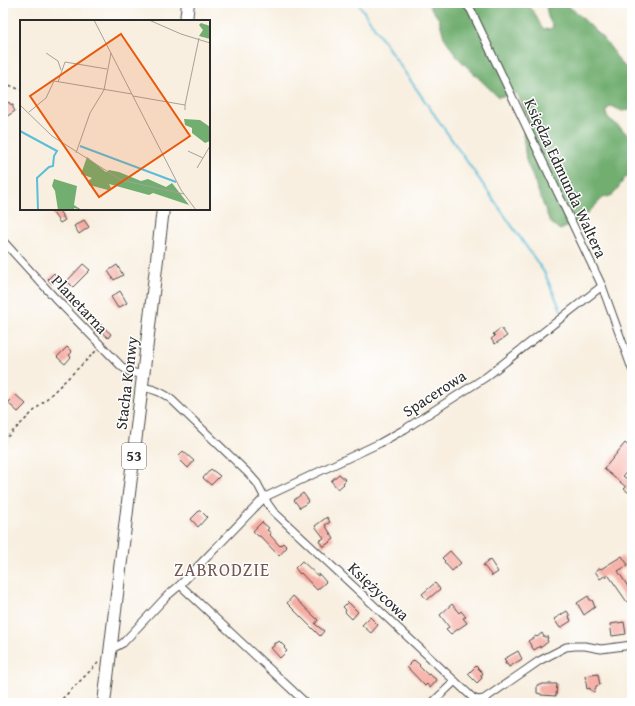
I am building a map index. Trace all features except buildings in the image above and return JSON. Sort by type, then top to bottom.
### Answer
[{"type":"main road","points":[[186,20],[188,3]]},
{"type":"main road","name":"Stacha Konwy","points":[[104,703],[164,210]]},
{"type":"street","name":"Księdza Edmunda Waltera","points":[[465,3],[471,10],[602,286],[632,369]]},
{"type":"street","name":"Planetarna","points":[[3,241],[122,367],[143,381]]},
{"type":"street","name":"Spacerowa","points":[[265,497],[380,443],[405,429],[486,377],[602,286]]},
{"type":"street","name":"Księżycowa","points":[[143,381],[152,389],[163,393],[172,400],[249,474],[257,484],[273,511],[473,698],[478,700],[484,699],[539,662],[566,647],[585,646],[601,649],[632,645]]},
{"type":"street","points":[[110,650],[123,643],[167,596],[265,497]]},
{"type":"street","points":[[180,584],[306,703]]},
{"type":"street","points":[[432,703],[456,681]]},
{"type":"path","points":[[3,83],[20,90]]},
{"type":"path","points":[[3,441],[101,346]]},
{"type":"path","points":[[58,703],[100,660]]},
{"type":"green space","points":[[427,3],[527,3],[534,12],[542,28],[549,30],[553,27],[548,17],[546,6],[549,3],[565,4],[576,12],[599,34],[611,48],[621,64],[632,73],[632,110],[622,111],[611,106],[606,111],[607,117],[632,138],[632,173],[625,178],[613,195],[603,198],[580,221],[560,230],[550,222],[526,160],[523,134],[530,123],[517,93],[498,97],[457,57],[444,37],[439,19]]},
{"type":"waterway","points":[[358,3],[544,272],[561,310]]},
{"type":"district","name":"ZABRODZIE","points":[[222,570]]}]
